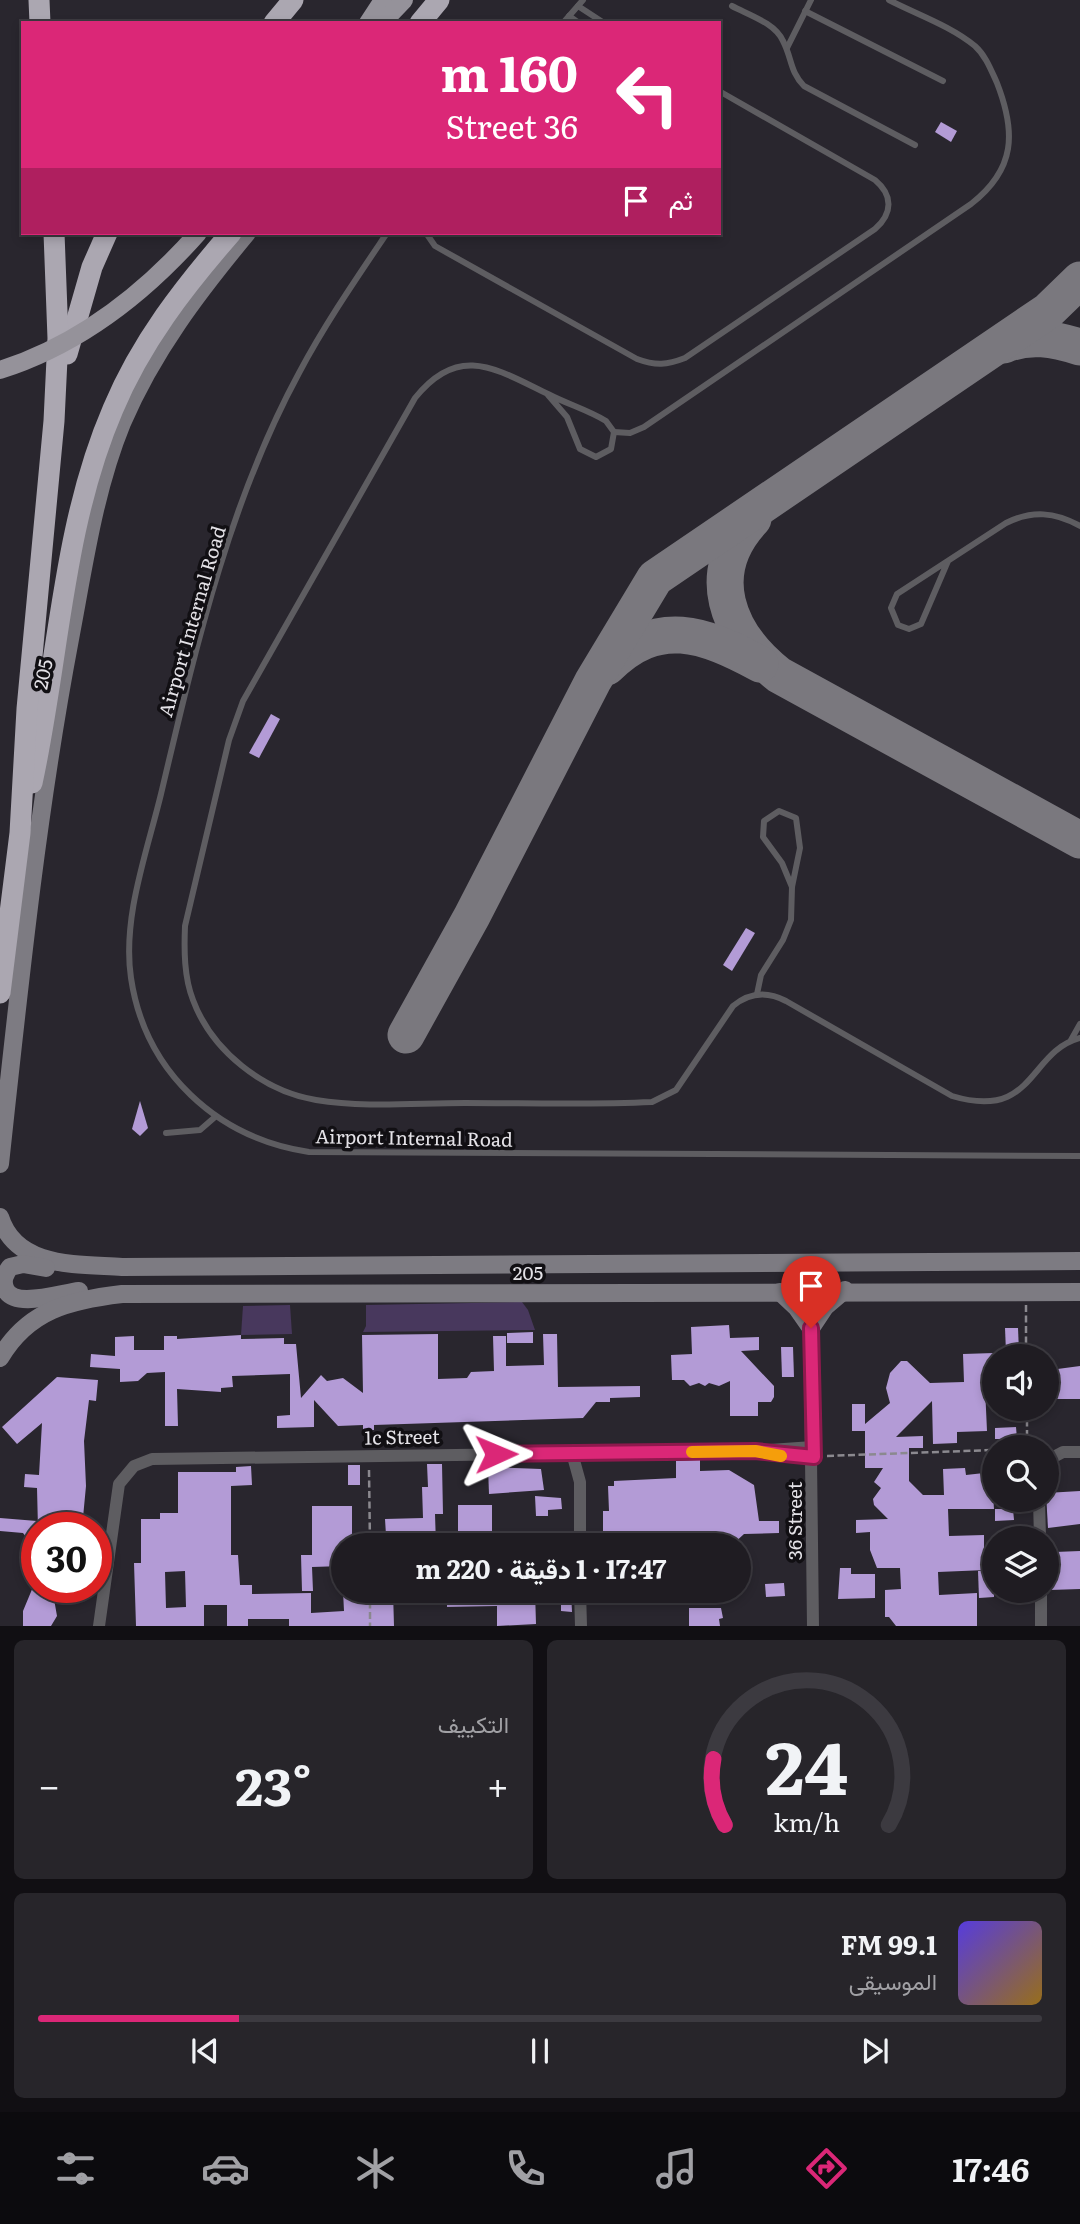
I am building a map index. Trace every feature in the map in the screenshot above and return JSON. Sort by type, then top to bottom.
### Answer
[{"type":"highway","points":[[38,0],[40,21]]},
{"type":"highway","points":[[276,21],[293,0]]},
{"type":"highway","points":[[421,21],[439,0]]},
{"type":"highway","points":[[0,993],[20,832],[27,709],[54,421],[58,338],[54,235]]},
{"type":"highway","points":[[54,421],[77,316],[92,267],[106,235]]},
{"type":"highway","points":[[20,832],[44,724],[73,543],[105,429],[123,387],[166,311],[230,235]]},
{"type":"main road","points":[[369,21],[383,0]]},
{"type":"main road","points":[[384,21],[404,0]]},
{"type":"main road","points":[[0,370],[74,338],[111,314],[141,291],[196,235]]},
{"type":"street","name":"205","points":[[0,1164],[39,825],[75,612],[104,474],[122,424],[156,354],[187,308],[245,235]]},
{"type":"street","name":"205","points":[[0,1217],[11,1237],[36,1256],[63,1263],[122,1267],[1080,1261]]},
{"type":"street","points":[[809,1291],[811,1280],[816,1275],[909,1273],[951,1261]]},
{"type":"street","points":[[122,1267],[66,1271],[16,1264],[5,1273],[4,1279],[6,1292],[19,1300],[78,1291],[122,1294]]},
{"type":"street","name":"205","points":[[0,1359],[23,1327],[46,1311],[73,1301],[122,1294],[845,1290],[1080,1292]]},
{"type":"street","points":[[780,1292],[797,1308],[811,1328],[825,1307],[845,1290]]},
{"type":"street","name":"36 Street","points":[[809,1291],[814,1452],[813,1626]]},
{"type":"street","name":"1c Street","points":[[99,1626],[119,1484],[134,1466],[161,1458],[814,1452]]},
{"type":"street","points":[[1059,1454],[1080,1452]]},
{"type":"street","points":[[572,1453],[580,1482]]},
{"type":"street","points":[[580,1533],[580,1482],[586,1453]]},
{"type":"street","points":[[580,1603],[581,1626]]},
{"type":"street","points":[[1041,1603],[1041,1626]]},
{"type":"lane","points":[[565,21],[583,0]]},
{"type":"lane","points":[[786,49],[811,0]]},
{"type":"lane","points":[[614,432],[629,433],[644,427],[971,204],[993,182],[1008,152],[1011,130],[1007,108],[989,64],[966,40],[889,0]]},
{"type":"lane","points":[[578,6],[601,21]]},
{"type":"lane","points":[[732,6],[773,28],[786,49],[793,73],[804,86],[915,145]]},
{"type":"lane","points":[[806,11],[943,81]]},
{"type":"lane","points":[[569,16],[576,21]]},
{"type":"lane","points":[[427,235],[435,246],[637,359],[653,365],[670,364],[685,358],[875,229],[884,221],[889,211],[889,199],[884,188],[875,180],[721,92]]},
{"type":"lane","name":"Airport Internal Road","points":[[386,235],[343,297],[298,375],[247,487],[213,586],[133,914],[131,976],[148,1036],[163,1063],[183,1088],[215,1117],[237,1130],[272,1145],[328,1154],[1080,1156]]},
{"type":"lane","points":[[548,394],[567,416],[580,449],[587,455],[604,454],[614,441],[614,432],[606,421],[505,372],[472,365],[439,374],[415,398],[252,682],[235,720],[185,926],[184,952],[192,1000],[217,1042],[234,1060],[272,1085],[313,1100],[363,1104],[639,1102],[665,1098],[676,1090],[733,1006],[757,994],[769,994],[786,1001],[952,1096],[965,1100],[994,1100],[1021,1089],[1071,1040],[1080,1024]]},
{"type":"lane","points":[[948,561],[921,624],[909,629],[898,625],[891,608],[897,594],[1006,523],[1026,515],[1057,515],[1080,526]]},
{"type":"lane","points":[[757,994],[761,975],[788,930],[792,887],[800,848],[800,827],[796,818],[779,811],[764,821],[763,836],[782,863],[792,887]]},
{"type":"lane","points":[[1071,1040],[1080,1038]]},
{"type":"lane","points":[[166,1133],[200,1130],[215,1117]]},
{"type":"path","points":[[1025,1292],[1026,1344]]},
{"type":"path","points":[[814,1452],[982,1450]]},
{"type":"path","points":[[369,1456],[370,1533]]},
{"type":"path","points":[[370,1603],[370,1626]]},
{"type":"shaded area","points":[[522,1302],[535,1330],[363,1332],[366,1326],[366,1305]]},
{"type":"shaded area","points":[[290,1305],[292,1334],[241,1335],[243,1306]]},
{"type":"building","points":[[941,122],[957,131],[951,142],[935,132]]},
{"type":"building","points":[[271,714],[280,719],[259,758],[249,753]]},
{"type":"building","points":[[746,928],[755,933],[732,971],[723,965]]},
{"type":"building","points":[[140,1101],[148,1128],[140,1136],[132,1129]]},
{"type":"building","points":[[729,1325],[730,1338],[759,1337],[759,1350],[741,1351],[774,1386],[771,1402],[758,1402],[758,1416],[730,1416],[730,1381],[719,1386],[699,1383],[690,1386],[684,1380],[672,1380],[671,1355],[692,1354],[691,1327]]},
{"type":"building","points":[[1005,1328],[1018,1328],[1019,1344],[1006,1344]]},
{"type":"building","points":[[533,1332],[533,1343],[507,1343],[507,1333]]},
{"type":"building","points":[[438,1334],[438,1379],[467,1378],[471,1372],[494,1371],[493,1336],[506,1336],[506,1366],[544,1365],[543,1334],[557,1334],[558,1387],[640,1386],[640,1397],[610,1398],[610,1402],[596,1402],[583,1418],[374,1425],[374,1430],[363,1431],[363,1425],[338,1426],[314,1400],[314,1427],[277,1428],[277,1416],[290,1415],[290,1374],[232,1376],[233,1387],[221,1388],[221,1392],[177,1389],[178,1426],[165,1426],[165,1372],[147,1373],[138,1381],[120,1382],[120,1369],[90,1367],[91,1354],[115,1356],[115,1337],[134,1336],[134,1350],[164,1350],[164,1336],[177,1336],[177,1339],[241,1335],[241,1339],[284,1338],[284,1344],[296,1344],[301,1398],[321,1375],[327,1381],[343,1378],[363,1393],[362,1335]]},
{"type":"building","points":[[781,1347],[793,1347],[794,1377],[782,1377]]},
{"type":"building","points":[[982,1353],[982,1421],[987,1421],[987,1431],[957,1432],[957,1443],[933,1444],[932,1401],[896,1437],[923,1436],[923,1448],[909,1448],[909,1481],[923,1495],[944,1495],[943,1469],[965,1468],[966,1475],[982,1473],[982,1509],[948,1509],[949,1536],[982,1535],[982,1570],[938,1572],[939,1595],[977,1593],[977,1626],[896,1626],[889,1617],[885,1617],[885,1590],[901,1589],[900,1568],[877,1568],[870,1550],[870,1532],[856,1533],[856,1520],[888,1519],[874,1505],[873,1499],[881,1488],[874,1482],[883,1468],[865,1468],[865,1431],[852,1431],[852,1404],[865,1404],[865,1424],[890,1403],[886,1388],[890,1373],[901,1361],[907,1361],[930,1383],[964,1382],[963,1354]]},
{"type":"building","points":[[1080,1366],[1080,1399],[1059,1399],[1059,1369]]},
{"type":"building","points":[[57,1377],[98,1380],[96,1401],[89,1400],[84,1441],[86,1486],[84,1512],[38,1512],[37,1488],[24,1487],[25,1474],[39,1475],[42,1423],[17,1444],[2,1427]]},
{"type":"building","points":[[1016,1427],[1017,1435],[995,1435],[995,1428]]},
{"type":"building","points":[[700,1460],[700,1471],[729,1470],[754,1485],[759,1521],[779,1521],[779,1533],[603,1533],[603,1511],[609,1511],[608,1486],[614,1486],[614,1481],[676,1478],[676,1461]]},
{"type":"building","points":[[427,1464],[442,1464],[443,1514],[435,1514],[436,1533],[386,1533],[385,1519],[423,1518],[422,1487],[428,1487]]},
{"type":"building","points":[[348,1465],[360,1465],[360,1485],[348,1485]]},
{"type":"building","points":[[251,1466],[252,1485],[231,1486],[231,1555],[238,1555],[240,1585],[252,1585],[252,1594],[311,1593],[311,1613],[344,1611],[344,1603],[393,1603],[394,1626],[289,1626],[289,1619],[248,1619],[248,1626],[227,1626],[227,1605],[204,1605],[204,1626],[136,1626],[134,1563],[141,1563],[141,1519],[160,1519],[160,1513],[178,1513],[178,1472],[236,1472],[236,1467]],"holes":[[[185,1571],[186,1607],[166,1608],[165,1572]]]},
{"type":"building","points":[[488,1467],[541,1469],[544,1490],[489,1494]]},
{"type":"building","points":[[1080,1491],[1080,1524],[1048,1526],[1047,1512],[1059,1512],[1059,1492]]},
{"type":"building","points":[[535,1496],[561,1498],[562,1509],[548,1510],[548,1516],[536,1516]]},
{"type":"building","points":[[458,1505],[492,1505],[492,1533],[458,1533]]},
{"type":"building","points":[[312,1506],[352,1506],[352,1533],[331,1533],[331,1566],[312,1567],[313,1591],[302,1591],[301,1555],[312,1555]]},
{"type":"building","points":[[995,1512],[1013,1512],[1014,1520],[995,1521]]},
{"type":"building","points":[[0,1518],[21,1520],[21,1533],[0,1531]]},
{"type":"building","points":[[1080,1551],[1080,1589],[1059,1590],[1059,1552]]},
{"type":"building","points":[[840,1568],[851,1568],[851,1574],[875,1574],[875,1598],[838,1599]]},
{"type":"building","points":[[978,1571],[982,1571],[982,1598],[979,1598]]},
{"type":"building","points":[[784,1583],[785,1596],[766,1597],[765,1584]]},
{"type":"building","points":[[26,1603],[55,1603],[57,1616],[51,1626],[23,1626],[23,1611]]},
{"type":"building","points":[[447,1603],[535,1603],[536,1624],[497,1626],[497,1606],[447,1607]]},
{"type":"building","points":[[561,1603],[572,1603],[572,1612],[561,1611]]},
{"type":"building","points":[[689,1608],[721,1608],[723,1618],[719,1619],[720,1626],[689,1626]]},
{"type":"taxiway","points":[[406,1035],[472,916],[593,681],[655,578],[1048,311],[1080,280]]},
{"type":"taxiway","points":[[1004,345],[1042,339],[1080,347]]},
{"type":"taxiway","points":[[753,519],[737,540],[728,560],[725,581],[727,602],[734,622],[761,659],[779,675],[1080,840]]},
{"type":"taxiway","points":[[607,667],[626,651],[645,641],[682,635],[720,645],[760,664]]},
{"type":"slow traffic","points":[[692,1452],[755,1451],[781,1456]]},
{"type":"route","points":[[496,1454],[755,1451],[814,1457],[811,1328]]}]
